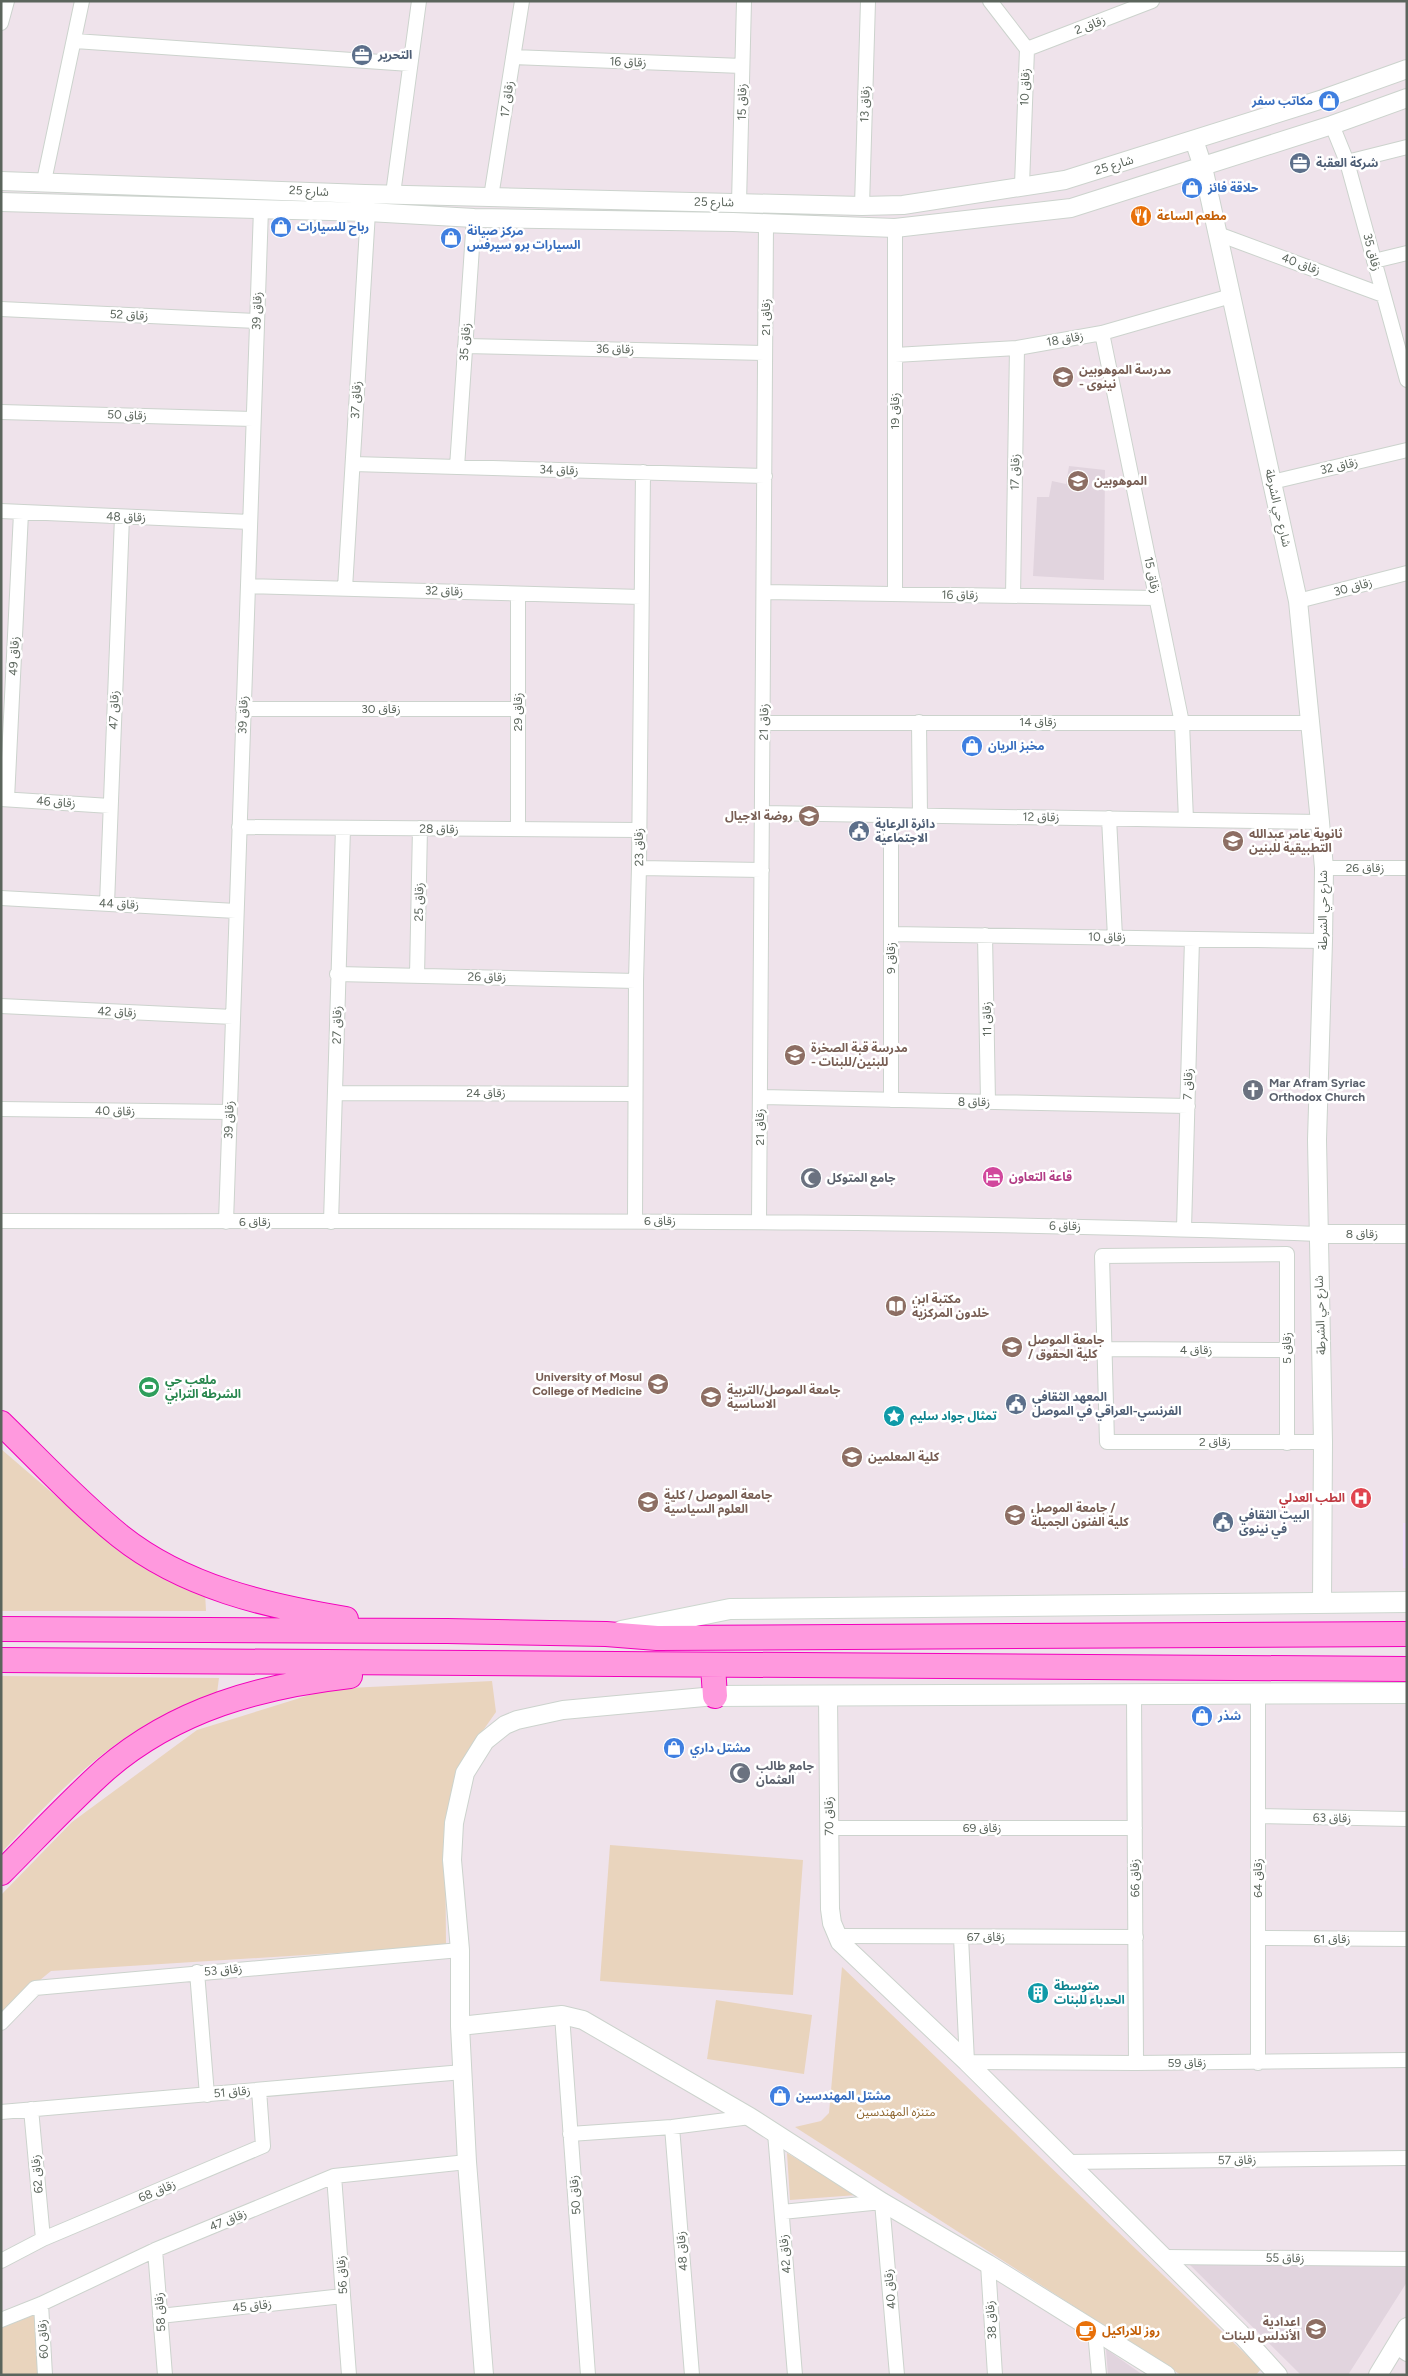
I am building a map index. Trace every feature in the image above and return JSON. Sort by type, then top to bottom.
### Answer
[{"type":"highway","points":[[1,1423],[85,1506],[121,1536],[178,1572],[214,1587],[284,1608],[351,1620],[447,1631]]},
{"type":"highway","points":[[1,1630],[447,1631],[606,1634],[657,1638],[1407,1634]]},
{"type":"highway","points":[[1,1660],[1407,1669]]},
{"type":"highway","points":[[1,1874],[108,1768],[141,1743],[210,1708],[245,1694],[282,1685],[460,1664]]},
{"type":"highway","points":[[714,1666],[715,1696]]},
{"type":"main road","points":[[606,1634],[730,1610],[1407,1602]]},
{"type":"main road","points":[[715,1696],[1407,1693]]},
{"type":"street","points":[[1,23],[8,1]]},
{"type":"street","points":[[44,181],[82,1]]},
{"type":"street","points":[[393,194],[419,1]]},
{"type":"street","name":"زقاق 17","points":[[491,197],[522,1]]},
{"type":"street","name":"زقاق 15","points":[[739,203],[744,1]]},
{"type":"street","name":"زقاق 13","points":[[862,206],[868,1]]},
{"type":"street","points":[[990,1],[1027,49]]},
{"type":"street","name":"زقاق 2","points":[[1027,49],[1152,1]]},
{"type":"street","points":[[75,41],[410,64]]},
{"type":"street","name":"زقاق 10","points":[[1022,185],[1027,49]]},
{"type":"street","name":"زقاق 16","points":[[513,57],[742,66]]},
{"type":"street","name":"شارع 25","points":[[1,181],[444,196],[862,206],[903,205],[1022,185],[1065,180],[1323,99],[1407,68]]},
{"type":"street","name":"شارع 25","points":[[1,202],[368,212],[474,218],[895,228],[1071,208],[1332,125],[1407,98]]},
{"type":"street","name":"زقاق 35","points":[[1332,125],[1347,162],[1384,295],[1403,352],[1407,380]]},
{"type":"street","name":"شارع حي الشرطة","points":[[1194,140],[1203,167],[1298,601],[1320,822],[1324,868],[1317,1140],[1323,1442],[1322,1602]]},
{"type":"street","points":[[1347,162],[1407,147]]},
{"type":"street","points":[[444,196],[444,216]]},
{"type":"street","name":"زقاق 39","points":[[226,1222],[261,209]]},
{"type":"street","name":"زقاق 37","points":[[345,588],[368,212]]},
{"type":"street","name":"زقاق 35","points":[[457,467],[474,218]]},
{"type":"street","name":"زقاق 21","points":[[759,1221],[764,723],[766,224]]},
{"type":"street","name":"زقاق 19","points":[[895,228],[895,594]]},
{"type":"street","name":"زقاق 40","points":[[1218,234],[1384,295]]},
{"type":"street","points":[[1374,261],[1407,253]]},
{"type":"street","name":"زقاق 18","points":[[895,355],[1017,348],[1102,333],[1231,296]]},
{"type":"street","name":"زقاق 52","points":[[1,309],[257,321]]},
{"type":"street","name":"زقاق 15","points":[[1102,333],[1182,722],[1186,820]]},
{"type":"street","name":"زقاق 36","points":[[465,346],[765,353]]},
{"type":"street","name":"زقاق 17","points":[[1014,596],[1017,348]]},
{"type":"street","name":"زقاق 50","points":[[1,412],[254,419]]},
{"type":"street","name":"زقاق 32","points":[[1272,482],[1407,450]]},
{"type":"street","name":"زقاق 34","points":[[353,464],[765,476]]},
{"type":"street","name":"زقاق 23","points":[[635,1222],[636,981],[643,472]]},
{"type":"street","name":"زقاق 48","points":[[1,512],[250,522]]},
{"type":"street","name":"زقاق 49","points":[[4,799],[21,512]]},
{"type":"street","name":"زقاق 47","points":[[107,904],[122,517]]},
{"type":"street","name":"زقاق 30","points":[[1298,601],[1407,573]]},
{"type":"street","name":"زقاق 32","points":[[248,586],[641,597]]},
{"type":"street","name":"زقاق 16","points":[[764,592],[1156,598]]},
{"type":"street","name":"زقاق 29","points":[[518,594],[518,830]]},
{"type":"street","name":"زقاق 30","points":[[243,709],[518,709]]},
{"type":"street","points":[[919,722],[920,816]]},
{"type":"street","name":"زقاق 14","points":[[764,723],[1311,723]]},
{"type":"street","name":"زقاق 46","points":[[4,799],[110,806]]},
{"type":"street","name":"زقاق 12","points":[[762,814],[1320,822]]},
{"type":"street","name":"زقاق 9","points":[[891,815],[891,1100]]},
{"type":"street","points":[[1110,818],[1115,937]]},
{"type":"street","name":"زقاق 28","points":[[239,827],[638,830]]},
{"type":"street","name":"زقاق 27","points":[[331,1222],[343,828]]},
{"type":"street","name":"زقاق 25","points":[[417,976],[420,828]]},
{"type":"street","points":[[639,868],[762,870]]},
{"type":"street","name":"زقاق 26","points":[[1324,868],[1407,868]]},
{"type":"street","name":"زقاق 44","points":[[1,898],[236,911]]},
{"type":"street","name":"زقاق 10","points":[[892,934],[1323,941]]},
{"type":"street","name":"زقاق 11","points":[[985,935],[988,1102]]},
{"type":"street","name":"زقاق 7","points":[[1184,1228],[1192,939]]},
{"type":"street","name":"زقاق 26","points":[[338,974],[636,981]]},
{"type":"street","name":"زقاق 42","points":[[1,1006],[233,1017]]},
{"type":"street","name":"زقاق 24","points":[[336,1093],[635,1094]]},
{"type":"street","name":"زقاق 8","points":[[760,1096],[1188,1106]]},
{"type":"street","name":"زقاق 40","points":[[1,1110],[229,1112]]},
{"type":"street","name":"زقاق 6","points":[[1,1221],[759,1221],[1184,1228],[1318,1234]]},
{"type":"street","name":"زقاق 8","points":[[1318,1234],[1407,1234]]},
{"type":"street","name":"زقاق 5","points":[[1104,1349],[1102,1256],[1287,1254],[1287,1443]]},
{"type":"street","name":"زقاق 2","points":[[1104,1349],[1107,1442],[1323,1442]]},
{"type":"street","name":"زقاق 4","points":[[1104,1349],[1287,1350]]},
{"type":"street","name":"زقاق 66","points":[[1134,1693],[1136,2063]]},
{"type":"street","name":"زقاق 64","points":[[1258,1693],[1258,2063]]},
{"type":"street","name":"زقاق 70","points":[[828,1695],[830,1909],[836,1936]]},
{"type":"street","points":[[484,2375],[467,2162],[460,2026],[460,1950],[452,1860],[454,1822],[465,1774],[485,1741],[504,1725],[539,1714],[715,1696]]},
{"type":"street","name":"زقاق 63","points":[[1258,1816],[1407,1819]]},
{"type":"street","name":"زقاق 69","points":[[830,1828],[1135,1828]]},
{"type":"street","points":[[836,1936],[844,1948],[967,2062],[1164,2256],[1240,2333],[1278,2375]]},
{"type":"street","name":"زقاق 67","points":[[836,1936],[1136,1937]]},
{"type":"street","points":[[961,1937],[967,2062]]},
{"type":"street","name":"زقاق 61","points":[[1258,1938],[1407,1939]]},
{"type":"street","name":"زقاق 53","points":[[1,2023],[34,1988],[460,1950]]},
{"type":"street","points":[[197,1972],[207,2095]]},
{"type":"street","points":[[460,2026],[562,2016],[583,2020],[750,2117],[882,2202],[988,2264],[1166,2375]]},
{"type":"street","name":"زقاق 50","points":[[562,2016],[588,2375]]},
{"type":"street","name":"زقاق 59","points":[[967,2062],[1258,2063],[1407,2060]]},
{"type":"street","name":"زقاق 51","points":[[1,2112],[463,2072]]},
{"type":"street","name":"زقاق 68","points":[[1,2261],[43,2239],[263,2146],[259,2090]]},
{"type":"street","name":"زقاق 62","points":[[31,2109],[43,2239]]},
{"type":"street","points":[[570,2134],[672,2127],[750,2117]]},
{"type":"street","name":"زقاق 48","points":[[672,2127],[692,2375]]},
{"type":"street","name":"زقاق 42","points":[[775,2133],[795,2375]]},
{"type":"street","name":"زقاق 57","points":[[1067,2162],[1407,2158]]},
{"type":"street","name":"زقاق 47","points":[[1,2320],[41,2304],[156,2250],[334,2176],[467,2162]]},
{"type":"street","name":"زقاق 56","points":[[334,2176],[349,2375]]},
{"type":"street","points":[[782,2212],[882,2202]]},
{"type":"street","name":"زقاق 40","points":[[882,2202],[897,2375]]},
{"type":"street","name":"زقاق 58","points":[[156,2250],[165,2375]]},
{"type":"street","name":"زقاق 55","points":[[1164,2256],[1407,2259]]},
{"type":"street","name":"زقاق 38","points":[[988,2264],[995,2375]]},
{"type":"street","name":"زقاق 45","points":[[160,2316],[343,2296]]},
{"type":"street","name":"زقاق 60","points":[[41,2304],[45,2375]]},
{"type":"street","points":[[1378,2375],[1401,2350],[1407,2327]]},
{"type":"street","points":[[1096,2331],[1099,2375]]},
{"type":"shaded area","points":[[1069,466],[1105,470],[1104,580],[1033,576],[1037,497],[1049,497],[1052,481],[1066,484]]},
{"type":"shaded area","points":[[1403,1523],[1407,1523],[1407,1568],[1403,1568]]},
{"type":"shaded area","name":"اعدادية الأندلس للبنات","points":[[1189,2264],[1407,2267],[1407,2282],[1348,2375],[1301,2375]]},
{"type":"shaded area","points":[[1106,2349],[1143,2375],[1108,2375]]},
{"type":"green space","points":[[1,1449],[107,1540],[159,1576],[205,1592],[206,1611],[1,1611]]},
{"type":"green space","points":[[1,1676],[219,1678],[217,1693],[152,1722],[127,1737],[85,1769],[1,1853]]},
{"type":"green space","points":[[492,1681],[496,1712],[470,1749],[445,1821],[446,1946],[51,1971],[1,2012],[1,1895],[72,1822],[197,1730],[329,1689]]},
{"type":"green space","points":[[610,1845],[803,1860],[793,1995],[600,1981]]},
{"type":"green space","name":"متنزه المهندسين","points":[[842,1967],[1261,2369],[1256,2375],[1181,2375],[795,2127],[821,2121],[829,2113]]},
{"type":"green space","points":[[716,2000],[812,2015],[804,2074],[707,2059]]},
{"type":"green space","points":[[787,2153],[857,2195],[790,2200]]},
{"type":"green space","points":[[38,2307],[42,2375],[1,2375],[1,2326]]},
{"type":"place","name":"التحریر","points":[[362,55]]},
{"type":"place","name":"مكاتب سفر","points":[[1329,101]]},
{"type":"place","name":"شركة العقبة","points":[[1300,163]]},
{"type":"place","name":"حلاقة فائز","points":[[1192,188]]},
{"type":"place","name":"مطعم الساعة","points":[[1141,216]]},
{"type":"place","name":"رباح للسيارات","points":[[281,227]]},
{"type":"place","name":"مركز صيانة السيارات برو سيرفس","points":[[451,238]]},
{"type":"place","name":"مدرسة الموهوبين - نينوى","points":[[1063,377]]},
{"type":"place","name":"الموهوبين","points":[[1078,481]]},
{"type":"place","name":"مخبز الريان","points":[[972,746]]},
{"type":"place","name":"روضة الاجيال","points":[[809,816]]},
{"type":"place","name":"دائرة الرعاية الاجتماعية","points":[[859,831]]},
{"type":"place","name":"ثانوية عامر عبدالله التطبيقية للبنين","points":[[1233,841]]},
{"type":"place","name":"مدرسة قبة الصخرة - للبنين/للبنات","points":[[795,1055]]},
{"type":"place","name":"Mar Afram Syriac Orthodox Church","points":[[1253,1090]]},
{"type":"place","name":"قاعة التعاون","points":[[993,1177]]},
{"type":"place","name":"جامع المتوكل","points":[[811,1178]]},
{"type":"place","name":"مكتبة ابن خلدون المركزية","points":[[896,1306]]},
{"type":"place","name":"جامعة الموصل / كلية الحقوق","points":[[1012,1347]]},
{"type":"place","name":"University of Mosul College of Medicine","points":[[658,1384]]},
{"type":"place","name":"ملعب حي الشرطة الترابي","points":[[149,1387]]},
{"type":"place","name":"جامعة الموصل/التربية الاساسية","points":[[711,1397]]},
{"type":"place","name":"المعهد الثقافي الفرنسي-العراقي في الموصل","points":[[1016,1404]]},
{"type":"place","name":"تمثال جواد سليم","points":[[894,1416]]},
{"type":"place","name":"كلية المعلمين","points":[[852,1457]]},
{"type":"place","name":"الطب العدلي","points":[[1361,1498]]},
{"type":"place","name":"جامعة الموصل / كلية العلوم السياسية","points":[[648,1502]]},
{"type":"place","name":"جامعة الموصل / كلية الفنون الجميلة","points":[[1015,1515]]},
{"type":"place","name":"البيت الثقافي في نينوى","points":[[1223,1522]]},
{"type":"place","name":"شذر","points":[[1202,1716]]},
{"type":"place","name":"مشتل داري","points":[[674,1748]]},
{"type":"place","name":"جامع طالب العثمان","points":[[740,1773]]},
{"type":"place","name":"متوسطة الحدباء للبنات","points":[[1038,1993]]},
{"type":"place","name":"مشتل المهندسين","points":[[780,2096]]},
{"type":"place","name":"اعدادية الأندلس للبنات","points":[[1316,2329]]},
{"type":"place","name":"روز للاراكيل","points":[[1086,2331]]}]
